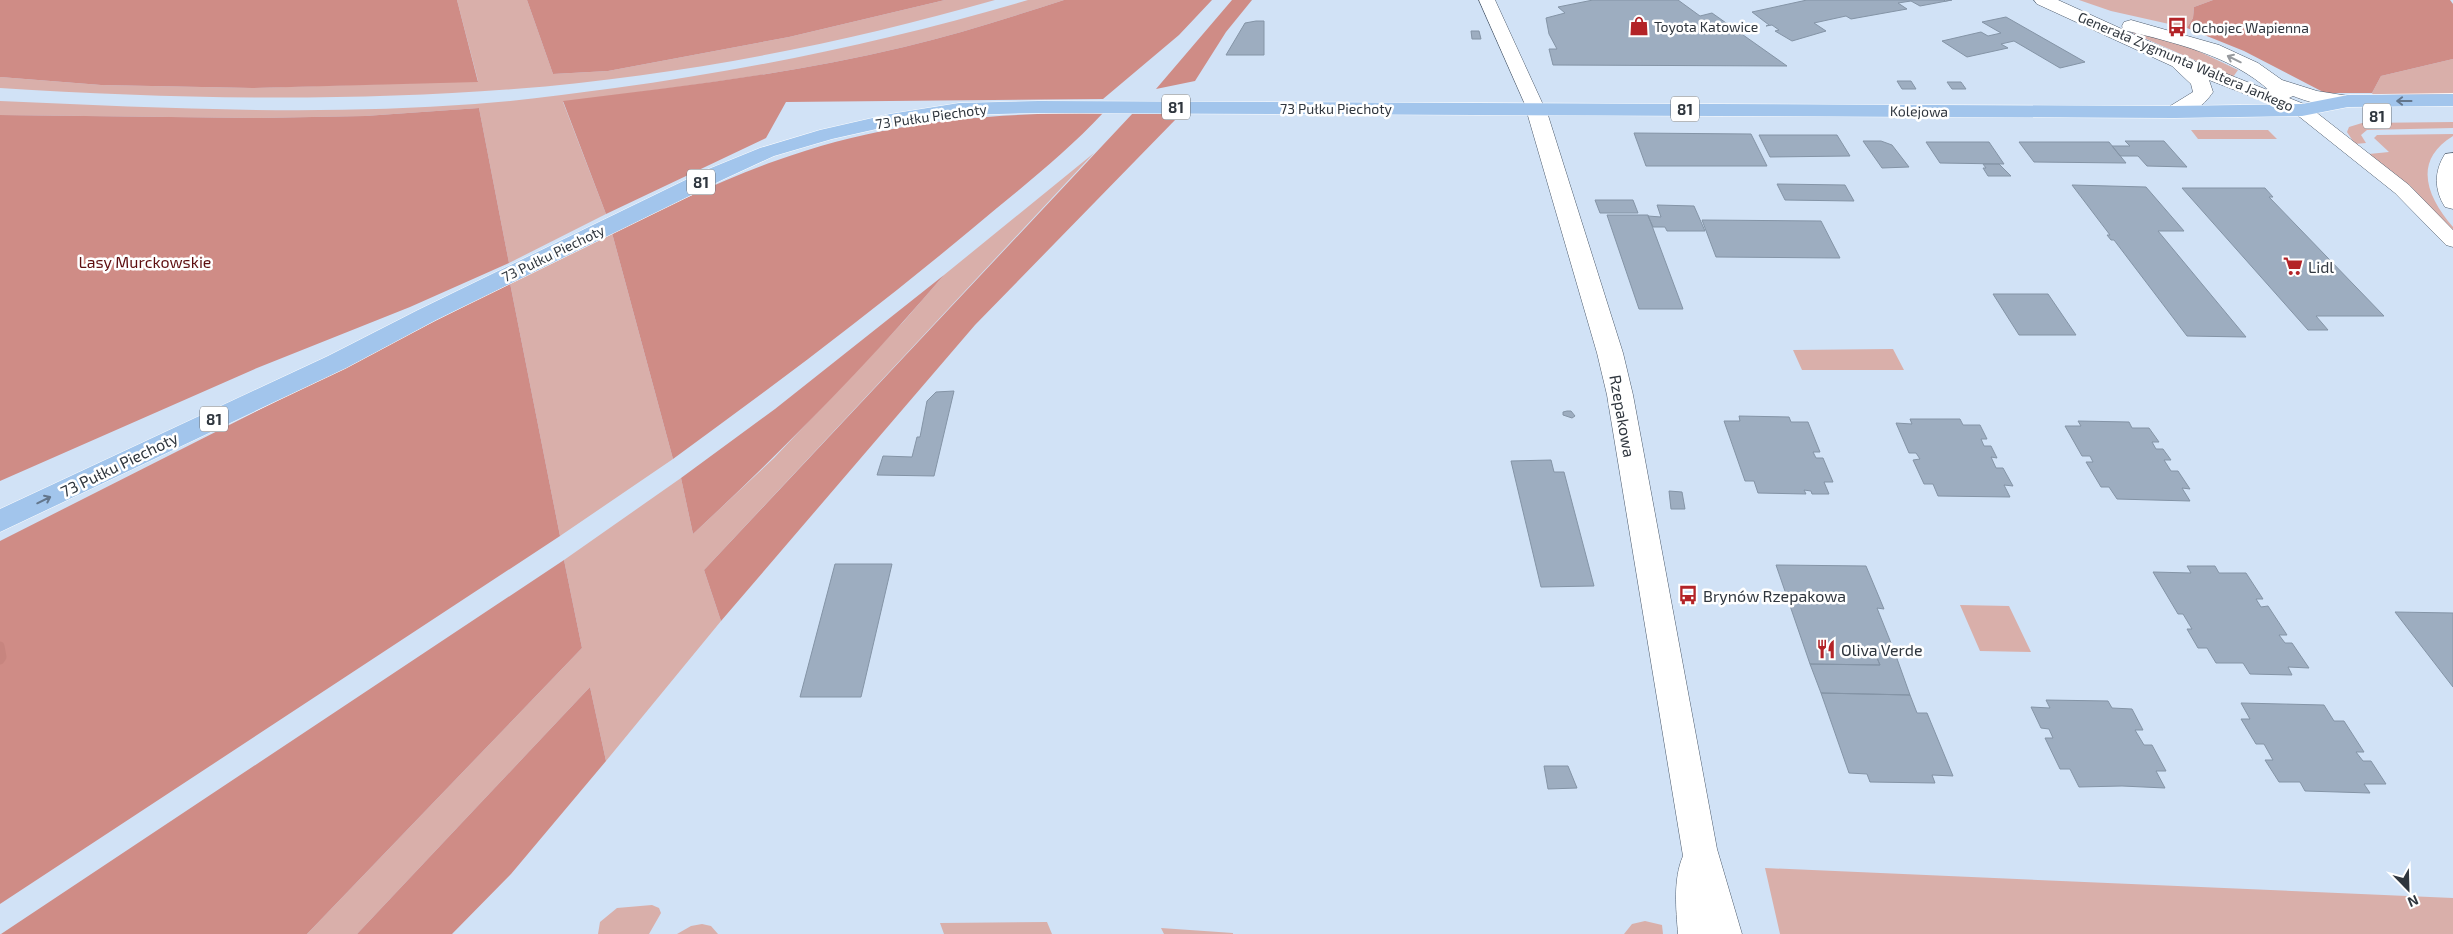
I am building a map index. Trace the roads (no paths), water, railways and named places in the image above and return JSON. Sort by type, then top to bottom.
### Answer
[{"type":"main road","name":"Kolejowa","points":[[2302,110],[2348,101],[2453,100]]},
{"type":"main road","name":"73 Pułku Piechoty","points":[[0,521],[336,362],[427,315],[714,175],[767,152],[828,134],[890,120],[960,109],[1030,107],[1536,109]]},
{"type":"main road","name":"Kolejowa","points":[[1536,109],[2174,112],[2302,110],[2352,117],[2453,116]]},
{"type":"main road","name":"73 Pułku Piechoty","points":[[0,500],[137,437],[427,315]]},
{"type":"street","name":"Rzepakowa","points":[[1487,0],[1536,109],[1610,353],[1620,395],[1699,849],[1724,934]]},
{"type":"street","name":"Generała Zygmunta Waltera Jankego","points":[[2043,0],[2172,59],[2302,110]]},
{"type":"street","name":"Generała Zygmunta Waltera Jankego","points":[[2048,0],[2206,47],[2240,62],[2276,84],[2302,110],[2402,190],[2453,241]]},
{"type":"street","points":[[2172,59],[2192,72],[2204,85],[2202,97],[2174,112]]},
{"type":"street","points":[[2276,84],[2302,94],[2348,101]]},
{"type":"street","points":[[2453,159],[2448,170],[2448,179],[2453,202]]},
{"type":"street","name":"Rzepakowa","points":[[1696,934],[1694,902],[1699,849]]},
{"type":"waterway","points":[[0,646],[2,657],[0,660]]},
{"type":"place","name":"Toyota Katowice","points":[[1639,26]]},
{"type":"place","name":"Ochojec Wapienna","points":[[2177,27]]},
{"type":"place","name":"Lidl","points":[[2293,266]]},
{"type":"place","name":"Brynów Rzepakowa","points":[[1688,595]]},
{"type":"place","name":"Oliva Verde","points":[[1826,649]]},
{"type":"park label","name":"Lasy Murckowskie","points":[[145,261]]}]
